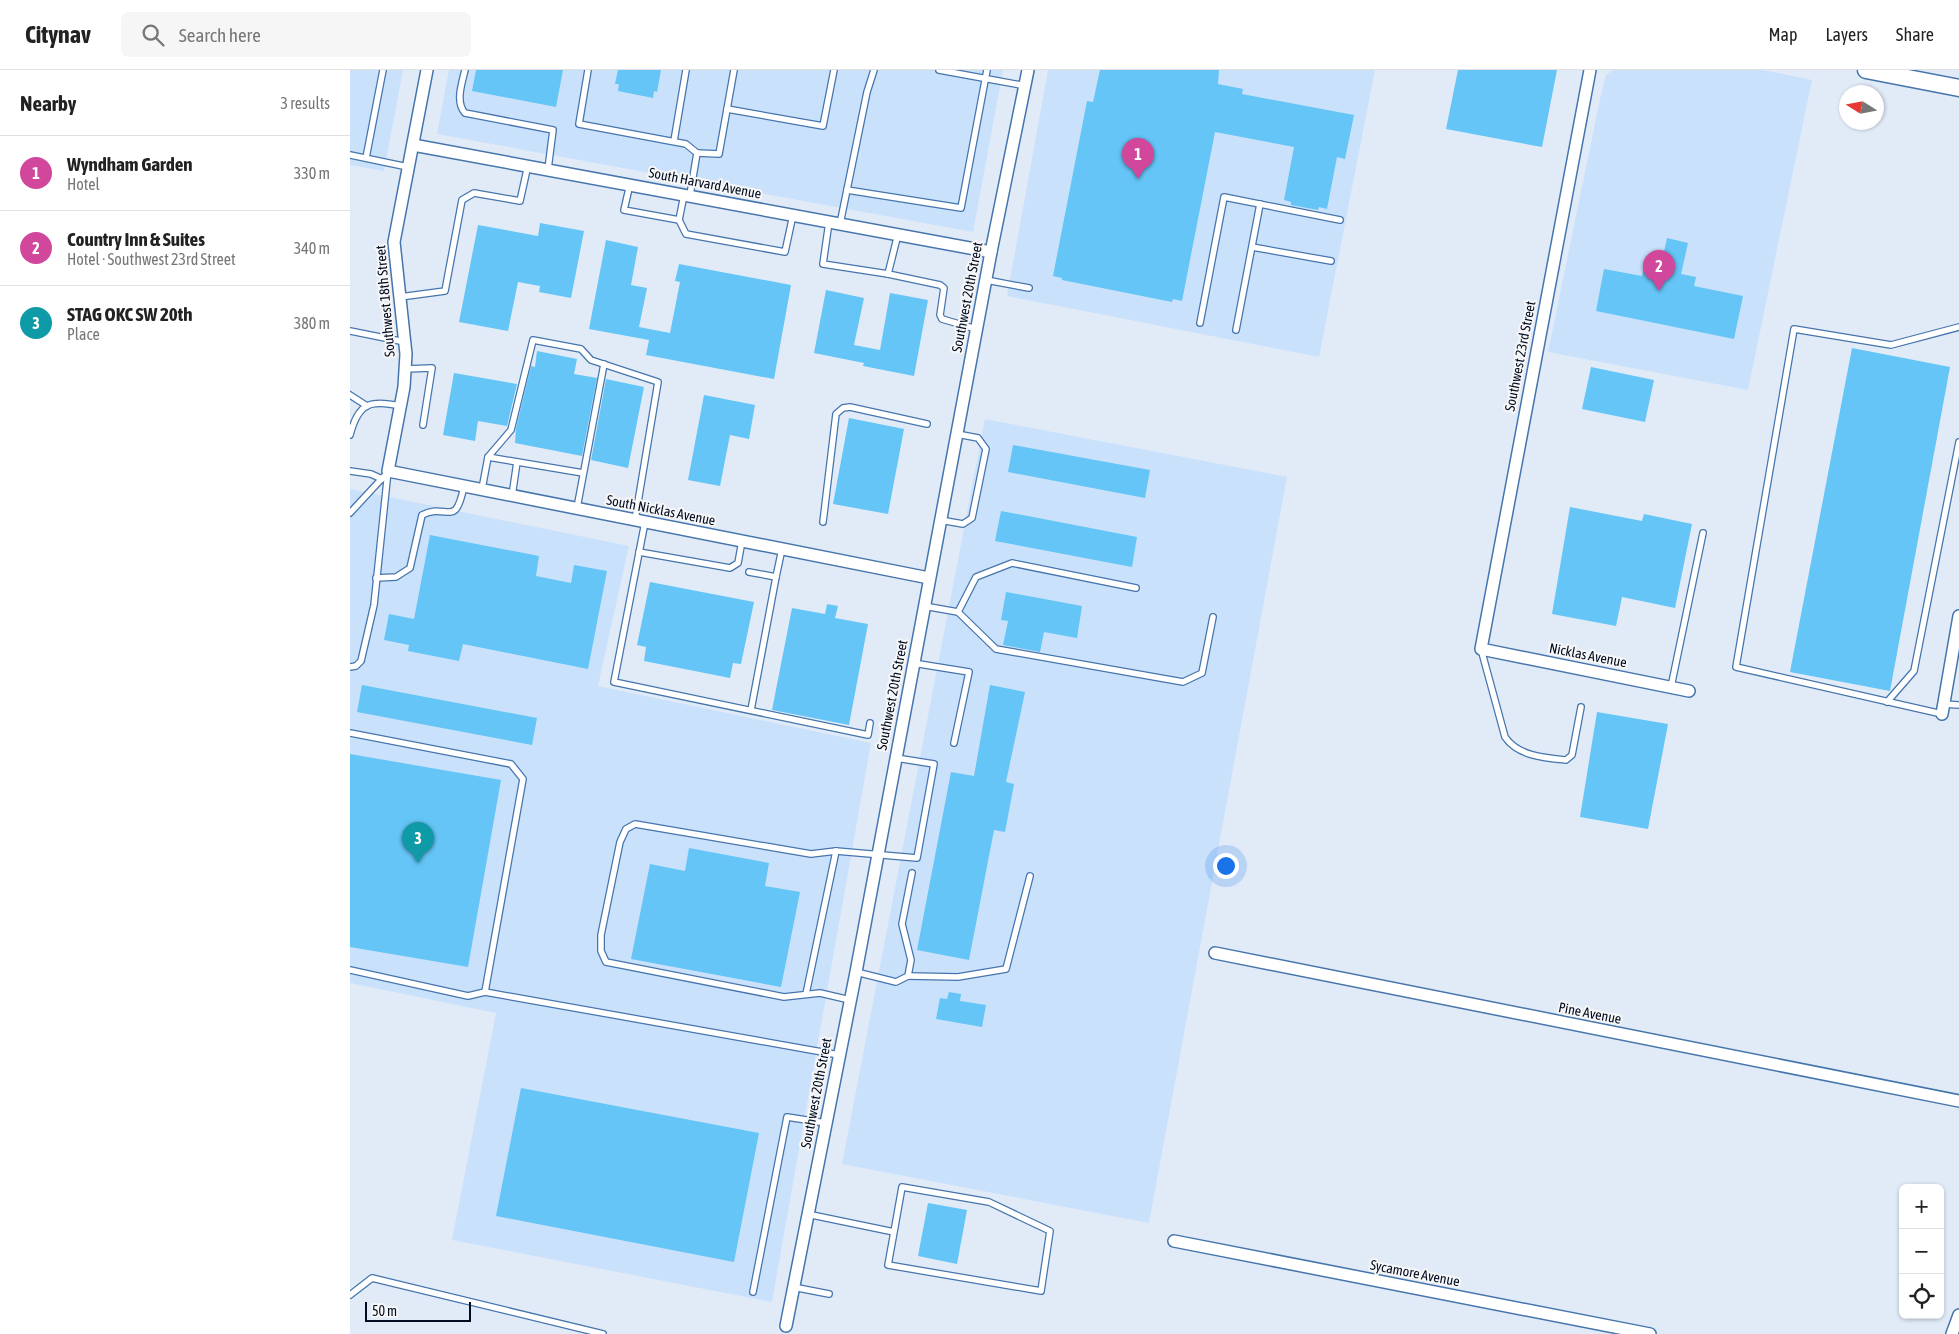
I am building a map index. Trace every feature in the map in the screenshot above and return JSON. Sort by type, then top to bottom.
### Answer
[{"type":"main road","points":[[1866,70],[1886,72],[1959,88]]},
{"type":"street","name":"Southwest 18th Street","points":[[385,475],[400,406],[405,369],[405,342],[394,242],[427,70]]},
{"type":"street","name":"Southwest 20th Street","points":[[785,1330],[856,972],[976,329],[1028,70]]},
{"type":"street","name":"Southwest 23rd Street","points":[[1481,649],[1590,70]]},
{"type":"street","name":"South Harvard Avenue","points":[[413,145],[991,252]]},
{"type":"street","name":"South Nicklas Avenue","points":[[385,475],[464,486],[929,578]]},
{"type":"street","points":[[1942,709],[1959,616]]},
{"type":"street","name":"Nicklas Avenue","points":[[1481,649],[1689,691]]},
{"type":"street","name":"Pine Avenue","points":[[1215,953],[1959,1101]]},
{"type":"street","name":"Sycamore Avenue","points":[[1174,1242],[1650,1334]]},
{"type":"street","points":[[1952,1334],[1959,1315]]},
{"type":"lane","points":[[366,158],[383,70]]},
{"type":"lane","points":[[465,70],[460,106],[465,113],[553,130],[548,169]]},
{"type":"lane","points":[[588,70],[579,124],[674,141],[686,144],[696,153],[719,154],[734,70]]},
{"type":"lane","points":[[674,141],[686,70]]},
{"type":"lane","points":[[727,109],[823,126],[834,70]]},
{"type":"lane","points":[[874,70],[867,92],[847,190],[835,222],[823,264],[888,274],[940,285],[944,288],[940,315],[942,319],[976,329]]},
{"type":"lane","points":[[939,70],[1026,86]]},
{"type":"lane","points":[[847,190],[961,208],[987,70]]},
{"type":"lane","points":[[696,153],[687,195],[679,220],[686,234],[785,252],[793,215]]},
{"type":"lane","points":[[350,155],[408,167]]},
{"type":"lane","points":[[400,297],[445,291],[462,200],[474,193],[520,201],[528,165]]},
{"type":"lane","points":[[630,184],[624,210],[679,220]]},
{"type":"lane","points":[[1200,323],[1224,197],[1340,220]]},
{"type":"lane","points":[[1236,330],[1260,204]]},
{"type":"lane","points":[[888,274],[898,234]]},
{"type":"lane","points":[[1252,247],[1331,261]]},
{"type":"lane","points":[[986,280],[1029,288]]},
{"type":"lane","points":[[1959,327],[1891,345],[1794,329],[1736,667],[1887,702],[1942,709],[1959,705]]},
{"type":"lane","points":[[350,331],[405,342]]},
{"type":"lane","points":[[482,490],[488,457],[511,430],[533,340],[581,349],[591,360],[658,382],[640,521],[639,552],[614,682],[868,735],[870,723]]},
{"type":"lane","points":[[578,508],[604,364]]},
{"type":"lane","points":[[405,369],[432,368],[423,426]]},
{"type":"lane","points":[[350,395],[366,406]]},
{"type":"lane","points":[[350,435],[354,421],[366,406],[376,402],[400,406]]},
{"type":"lane","points":[[823,522],[836,414],[843,408],[850,407],[927,424]]},
{"type":"lane","points":[[940,520],[963,524],[972,518],[986,449],[978,438],[957,434]]},
{"type":"lane","points":[[1887,702],[1914,671],[1959,442]]},
{"type":"lane","points":[[488,457],[583,473]]},
{"type":"lane","points":[[512,496],[517,462]]},
{"type":"lane","points":[[350,471],[385,475]]},
{"type":"lane","points":[[350,513],[385,475]]},
{"type":"lane","points":[[350,667],[356,666],[361,661],[374,605],[385,475]]},
{"type":"lane","points":[[376,578],[396,577],[410,568],[422,515],[432,510],[449,513],[456,511],[461,503],[464,486]]},
{"type":"lane","points":[[1672,687],[1703,533]]},
{"type":"lane","points":[[639,552],[730,568],[738,563],[742,541]]},
{"type":"lane","points":[[750,710],[782,549]]},
{"type":"lane","points":[[958,612],[976,577],[1012,563],[1136,588]]},
{"type":"lane","points":[[749,572],[776,577]]},
{"type":"lane","points":[[924,606],[958,612],[996,649],[1183,682],[1202,673],[1213,617]]},
{"type":"lane","points":[[1481,649],[1505,736],[1511,746],[1522,752],[1566,760],[1572,755],[1581,707]]},
{"type":"lane","points":[[913,663],[969,672],[954,743]]},
{"type":"lane","points":[[350,733],[511,764],[523,779],[485,992]]},
{"type":"lane","points":[[850,1000],[820,994],[784,997],[606,962],[601,951],[601,935],[620,842],[626,829],[635,824],[811,854],[836,850],[917,858],[934,764],[896,758]]},
{"type":"lane","points":[[806,994],[836,850]]},
{"type":"lane","points":[[908,976],[911,960],[902,924],[912,873]]},
{"type":"lane","points":[[856,972],[896,982],[908,976],[958,977],[1006,969],[1030,876]]},
{"type":"lane","points":[[350,970],[468,996],[485,992],[780,1042],[839,1055]]},
{"type":"lane","points":[[753,1292],[787,1118],[826,1123]]},
{"type":"lane","points":[[902,1187],[990,1202],[1050,1231],[1041,1291],[888,1265],[894,1232],[902,1187]]},
{"type":"lane","points":[[808,1214],[894,1232]]},
{"type":"lane","points":[[350,1295],[372,1278],[603,1334]]},
{"type":"lane","points":[[793,1287],[828,1294]]},
{"type":"shaded area","points":[[350,70],[403,70],[384,171],[350,165]]},
{"type":"shaded area","points":[[449,70],[1003,70],[973,232],[437,134]]},
{"type":"shaded area","points":[[1048,70],[1375,70],[1319,357],[1007,296]]},
{"type":"shaded area","points":[[1613,70],[1763,70],[1812,80],[1748,390],[1548,352],[1600,99],[1606,75]]},
{"type":"shaded area","points":[[985,419],[1287,477],[1149,1223],[842,1164]]},
{"type":"shaded area","points":[[350,489],[629,546],[598,686],[871,743],[772,1302],[452,1240],[496,1013],[350,983]]},
{"type":"building","points":[[476,70],[563,70],[556,107],[472,91]]},
{"type":"building","points":[[618,70],[661,70],[657,92],[654,91],[653,98],[618,91],[619,84],[615,84]]},
{"type":"building","points":[[1100,70],[1219,70],[1218,84],[1243,89],[1242,94],[1354,115],[1345,159],[1337,157],[1327,209],[1319,207],[1318,210],[1291,205],[1291,202],[1284,200],[1294,147],[1215,132],[1182,301],[1173,299],[1172,302],[1062,280],[1062,278],[1053,276],[1087,101],[1093,102]]},
{"type":"building","points":[[1458,70],[1557,70],[1542,147],[1446,129]]},
{"type":"building","points":[[540,223],[584,231],[571,298],[539,292],[540,286],[518,282],[508,331],[459,322],[478,225],[538,236]]},
{"type":"building","points":[[1667,238],[1688,243],[1681,274],[1696,277],[1694,286],[1743,296],[1734,339],[1596,311],[1604,269],[1642,276],[1644,267],[1660,270]]},
{"type":"building","points":[[606,240],[638,247],[631,285],[647,288],[639,327],[670,333],[680,282],[675,281],[679,264],[791,285],[774,379],[646,355],[649,340],[589,329]]},
{"type":"building","points":[[826,290],[864,298],[854,345],[880,350],[890,293],[928,300],[914,376],[863,366],[864,363],[814,353]]},
{"type":"building","points":[[1852,348],[1950,367],[1890,691],[1790,672]]},
{"type":"building","points":[[537,351],[577,359],[574,374],[597,378],[582,456],[515,443],[516,428],[531,366],[535,367]]},
{"type":"building","points":[[1591,367],[1654,380],[1645,422],[1582,409]]},
{"type":"building","points":[[454,373],[517,384],[507,426],[478,421],[475,441],[443,435]]},
{"type":"building","points":[[606,379],[644,387],[628,468],[591,460]]},
{"type":"building","points":[[704,395],[755,405],[749,439],[730,435],[720,486],[688,480]]},
{"type":"building","points":[[849,418],[904,429],[888,514],[833,504]]},
{"type":"building","points":[[1013,445],[1150,470],[1145,498],[1008,472]]},
{"type":"building","points":[[1570,507],[1642,521],[1644,514],[1692,524],[1675,608],[1622,597],[1616,626],[1552,614]]},
{"type":"building","points":[[1001,511],[1137,537],[1132,567],[995,541]]},
{"type":"building","points":[[430,535],[539,556],[536,576],[571,583],[574,565],[607,571],[588,669],[463,644],[459,661],[408,651],[409,645],[384,640],[389,614],[414,619]]},
{"type":"building","points":[[650,582],[754,602],[741,664],[733,663],[730,678],[644,661],[646,647],[637,645]]},
{"type":"building","points":[[1006,592],[1082,606],[1077,638],[1044,632],[1040,652],[1003,645],[1008,621],[1001,620]]},
{"type":"building","points":[[827,604],[838,606],[835,618],[868,624],[849,725],[772,710],[792,608],[825,614]]},
{"type":"building","points":[[362,685],[537,718],[532,745],[357,712]]},
{"type":"building","points":[[990,685],[1025,692],[1006,782],[1014,784],[1005,832],[994,830],[969,960],[917,950],[951,772],[974,776]]},
{"type":"building","points":[[1597,712],[1668,724],[1648,829],[1580,817]]},
{"type":"building","points":[[350,754],[501,780],[468,967],[350,947]]},
{"type":"building","points":[[689,848],[769,863],[765,886],[800,892],[781,987],[631,959],[650,864],[685,871]]},
{"type":"building","points":[[949,992],[961,994],[960,1001],[986,1005],[982,1027],[936,1019],[940,998],[947,999]]},
{"type":"building","points":[[521,1088],[759,1133],[734,1262],[496,1216]]},
{"type":"building","points":[[928,1203],[967,1210],[957,1264],[918,1256]]},
{"type":"place","name":"Wyndham Garden","points":[[1138,179]]},
{"type":"place","name":"Country Inn & Suites","points":[[1659,291]]},
{"type":"place","name":"STAG OKC SW 20th","points":[[418,863]]}]
